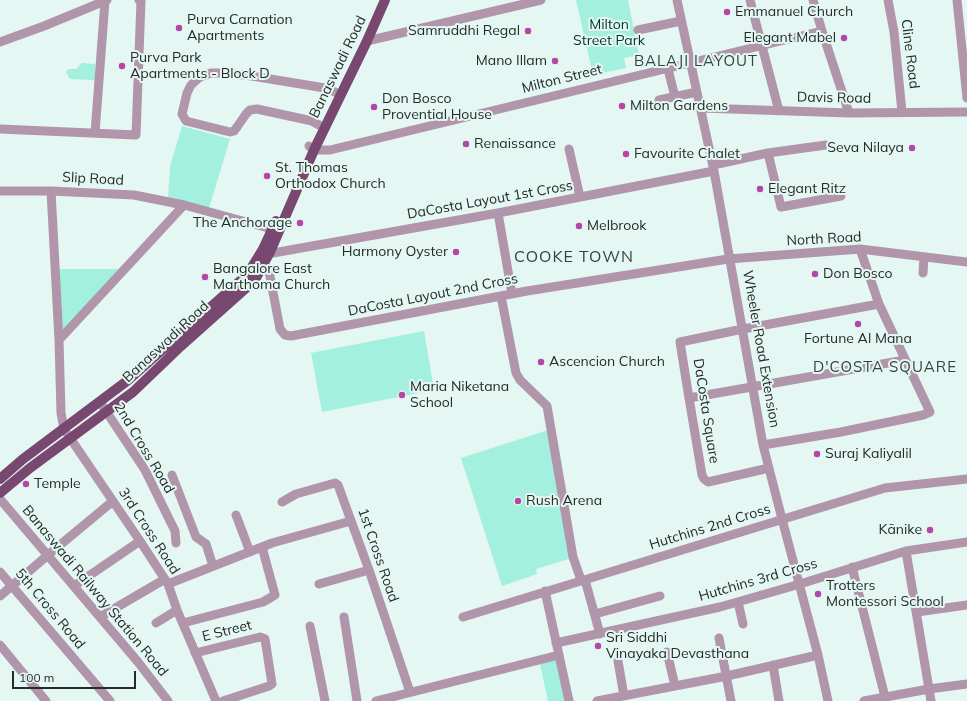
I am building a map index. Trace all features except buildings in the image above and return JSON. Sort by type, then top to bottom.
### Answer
[{"type":"main road","name":"Banaswadi Road","points":[[0,493],[70,438],[133,392],[181,346],[255,280],[260,263],[276,230],[311,148],[319,125],[378,0]]},
{"type":"main road","name":"Banaswadi Road","points":[[311,148],[367,41],[385,0]]},
{"type":"main road","name":"Banaswadi Road","points":[[0,479],[23,459],[126,381],[260,263]]},
{"type":"street","points":[[0,42],[44,26],[106,0],[94,133]]},
{"type":"street","points":[[0,129],[136,135],[141,1],[139,0]]},
{"type":"street","points":[[367,41],[541,0]]},
{"type":"street","name":"Wheeler Road Extension","points":[[677,0],[714,168],[763,445],[800,584],[828,701]]},
{"type":"street","points":[[750,0],[779,111]]},
{"type":"street","points":[[813,0],[849,114]]},
{"type":"street","name":"Cline Road","points":[[888,0],[894,32],[902,112]]},
{"type":"street","points":[[957,0],[967,98]]},
{"type":"street","points":[[638,30],[681,21]]},
{"type":"street","name":"Milton Street","points":[[311,148],[330,150],[762,47],[822,31]]},
{"type":"street","points":[[668,69],[675,97]]},
{"type":"street","points":[[319,125],[312,121],[257,109],[250,110],[237,128],[230,132],[186,121],[182,114],[187,93],[191,85],[200,77],[212,73],[252,76],[317,87],[335,92]]},
{"type":"street","points":[[286,76],[311,80],[317,87]]},
{"type":"street","points":[[659,100],[697,92]]},
{"type":"street","name":"Davis Road","points":[[701,108],[849,114],[967,112]]},
{"type":"street","points":[[714,168],[768,153],[826,145]]},
{"type":"street","points":[[569,149],[580,197]]},
{"type":"street","points":[[768,153],[781,207],[841,196]]},
{"type":"street","name":"DaCosta Layout 1st Cross","points":[[267,250],[280,251],[498,213],[714,168]]},
{"type":"street","name":"Slip Road","points":[[0,191],[51,191],[134,195],[184,205],[276,230]]},
{"type":"street","points":[[51,191],[59,340],[61,413],[64,429]]},
{"type":"street","points":[[59,340],[184,205]]},
{"type":"street","points":[[498,213],[512,294]]},
{"type":"street","points":[[763,445],[841,432],[924,415],[930,412],[878,304],[860,249]]},
{"type":"street","name":"North Road","points":[[731,259],[860,249],[967,262]]},
{"type":"street","points":[[923,273],[924,257]]},
{"type":"street","name":"DaCosta Layout 2nd Cross","points":[[260,263],[269,270],[280,328],[285,334],[291,336],[512,294],[731,259]]},
{"type":"street","points":[[502,296],[516,373],[520,380],[547,406],[573,557],[595,614],[600,634]]},
{"type":"street","points":[[743,329],[878,304]]},
{"type":"street","name":"DaCosta Square","points":[[743,329],[680,342],[702,476],[708,482],[769,468]]},
{"type":"street","points":[[689,398],[905,360]]},
{"type":"street","name":"2nd Cross Road","points":[[100,402],[145,470],[175,531],[176,543]]},
{"type":"street","name":"3rd Cross Road","points":[[64,429],[166,581],[216,701]]},
{"type":"street","points":[[172,475],[196,537],[206,544],[213,566]]},
{"type":"street","name":"Hutchins 2nd Cross","points":[[464,617],[885,488],[967,479]]},
{"type":"street","name":"1st Cross Road","points":[[282,502],[296,494],[337,484],[369,570],[410,692]]},
{"type":"street","name":"Banaswadi Railway Station Road","points":[[0,499],[146,672],[168,701]]},
{"type":"street","points":[[0,596],[113,501]]},
{"type":"street","points":[[236,515],[250,552]]},
{"type":"street","points":[[100,617],[166,581],[262,548],[351,521]]},
{"type":"street","points":[[74,586],[140,541]]},
{"type":"street","name":"Hutchins 3rd Cross","points":[[556,643],[738,602],[906,550],[967,542]]},
{"type":"street","points":[[183,623],[264,602],[274,595],[262,548]]},
{"type":"street","points":[[906,550],[931,701]]},
{"type":"street","points":[[852,567],[885,697]]},
{"type":"street","points":[[319,584],[369,570]]},
{"type":"street","name":"5th Cross Road","points":[[0,572],[110,701]]},
{"type":"street","points":[[545,592],[569,701]]},
{"type":"street","points":[[595,614],[660,596]]},
{"type":"street","points":[[738,602],[744,624]]},
{"type":"street","points":[[917,612],[967,605]]},
{"type":"street","points":[[156,623],[177,610]]},
{"type":"street","points":[[344,617],[357,701]]},
{"type":"street","points":[[310,626],[326,701]]},
{"type":"street","name":"E Street","points":[[195,653],[260,637],[265,639],[272,684],[223,701]]},
{"type":"street","points":[[718,638],[731,701]]},
{"type":"street","points":[[0,645],[46,701]]},
{"type":"street","points":[[667,652],[675,686]]},
{"type":"street","points":[[376,701],[559,655]]},
{"type":"street","points":[[597,701],[727,676],[818,655]]},
{"type":"street","points":[[618,661],[624,696]]},
{"type":"street","points":[[773,665],[779,701]]},
{"type":"street","points":[[864,701],[929,689],[967,684]]},
{"type":"green space","name":"Milton Street Park","points":[[576,0],[628,0],[639,55],[624,58],[626,68],[593,75]]},
{"type":"green space","points":[[82,63],[95,64],[95,80],[70,79],[66,72],[69,69],[76,69]]},
{"type":"green space","points":[[182,126],[230,139],[209,208],[168,199],[170,166]]},
{"type":"green space","points":[[59,269],[119,269],[63,331]]},
{"type":"green space","points":[[424,331],[434,390],[322,412],[311,353]]},
{"type":"green space","name":"Rush Arena","points":[[548,430],[572,558],[536,569],[537,574],[502,586],[461,458]]},
{"type":"green space","points":[[556,660],[565,701],[548,701],[540,664]]},
{"type":"place","name":"Emmanuel Church","points":[[727,12]]},
{"type":"place","name":"Purva Carnation Apartments","points":[[179,28]]},
{"type":"place","name":"Samruddhi Regal","points":[[528,31]]},
{"type":"place","name":"Elegant Mabel","points":[[844,38]]},
{"type":"place","name":"Mano Illam","points":[[555,61]]},
{"type":"place","name":"Purva Park Apartments - Block D","points":[[122,66]]},
{"type":"place","name":"Milton Gardens","points":[[622,106]]},
{"type":"place","name":"Don Bosco Provential House","points":[[374,107]]},
{"type":"place","name":"Renaissance","points":[[466,144]]},
{"type":"place","name":"Seva Nilaya","points":[[912,148]]},
{"type":"place","name":"Favourite Chalet","points":[[626,154]]},
{"type":"place","name":"St. Thomas Orthodox Church","points":[[267,176]]},
{"type":"place","name":"Elegant Ritz","points":[[760,189]]},
{"type":"place","name":"The Anchorage","points":[[300,223]]},
{"type":"place","name":"Melbrook","points":[[579,226]]},
{"type":"place","name":"Harmony Oyster","points":[[456,252]]},
{"type":"place","name":"Don Bosco","points":[[815,274]]},
{"type":"place","name":"Bangalore East Marthoma Church","points":[[205,277]]},
{"type":"place","name":"Fortune Al Mana","points":[[858,324]]},
{"type":"place","name":"Ascencion Church","points":[[541,362]]},
{"type":"place","name":"Maria Niketana School","points":[[402,395]]},
{"type":"place","name":"Suraj Kaliyalil","points":[[817,454]]},
{"type":"place","name":"Temple","points":[[26,484]]},
{"type":"place","name":"Rush Arena","points":[[518,501]]},
{"type":"place","name":"Kānike","points":[[930,530]]},
{"type":"place","name":"Trotters Montessori School","points":[[818,594]]},
{"type":"place","name":"Sri Siddhi Vinayaka Devasthana","points":[[598,646]]},
{"type":"district","name":"BALAJI LAYOUT","points":[[696,61]]},
{"type":"district","name":"COOKE TOWN","points":[[574,257]]},
{"type":"district","name":"D'COSTA SQUARE","points":[[885,367]]}]
